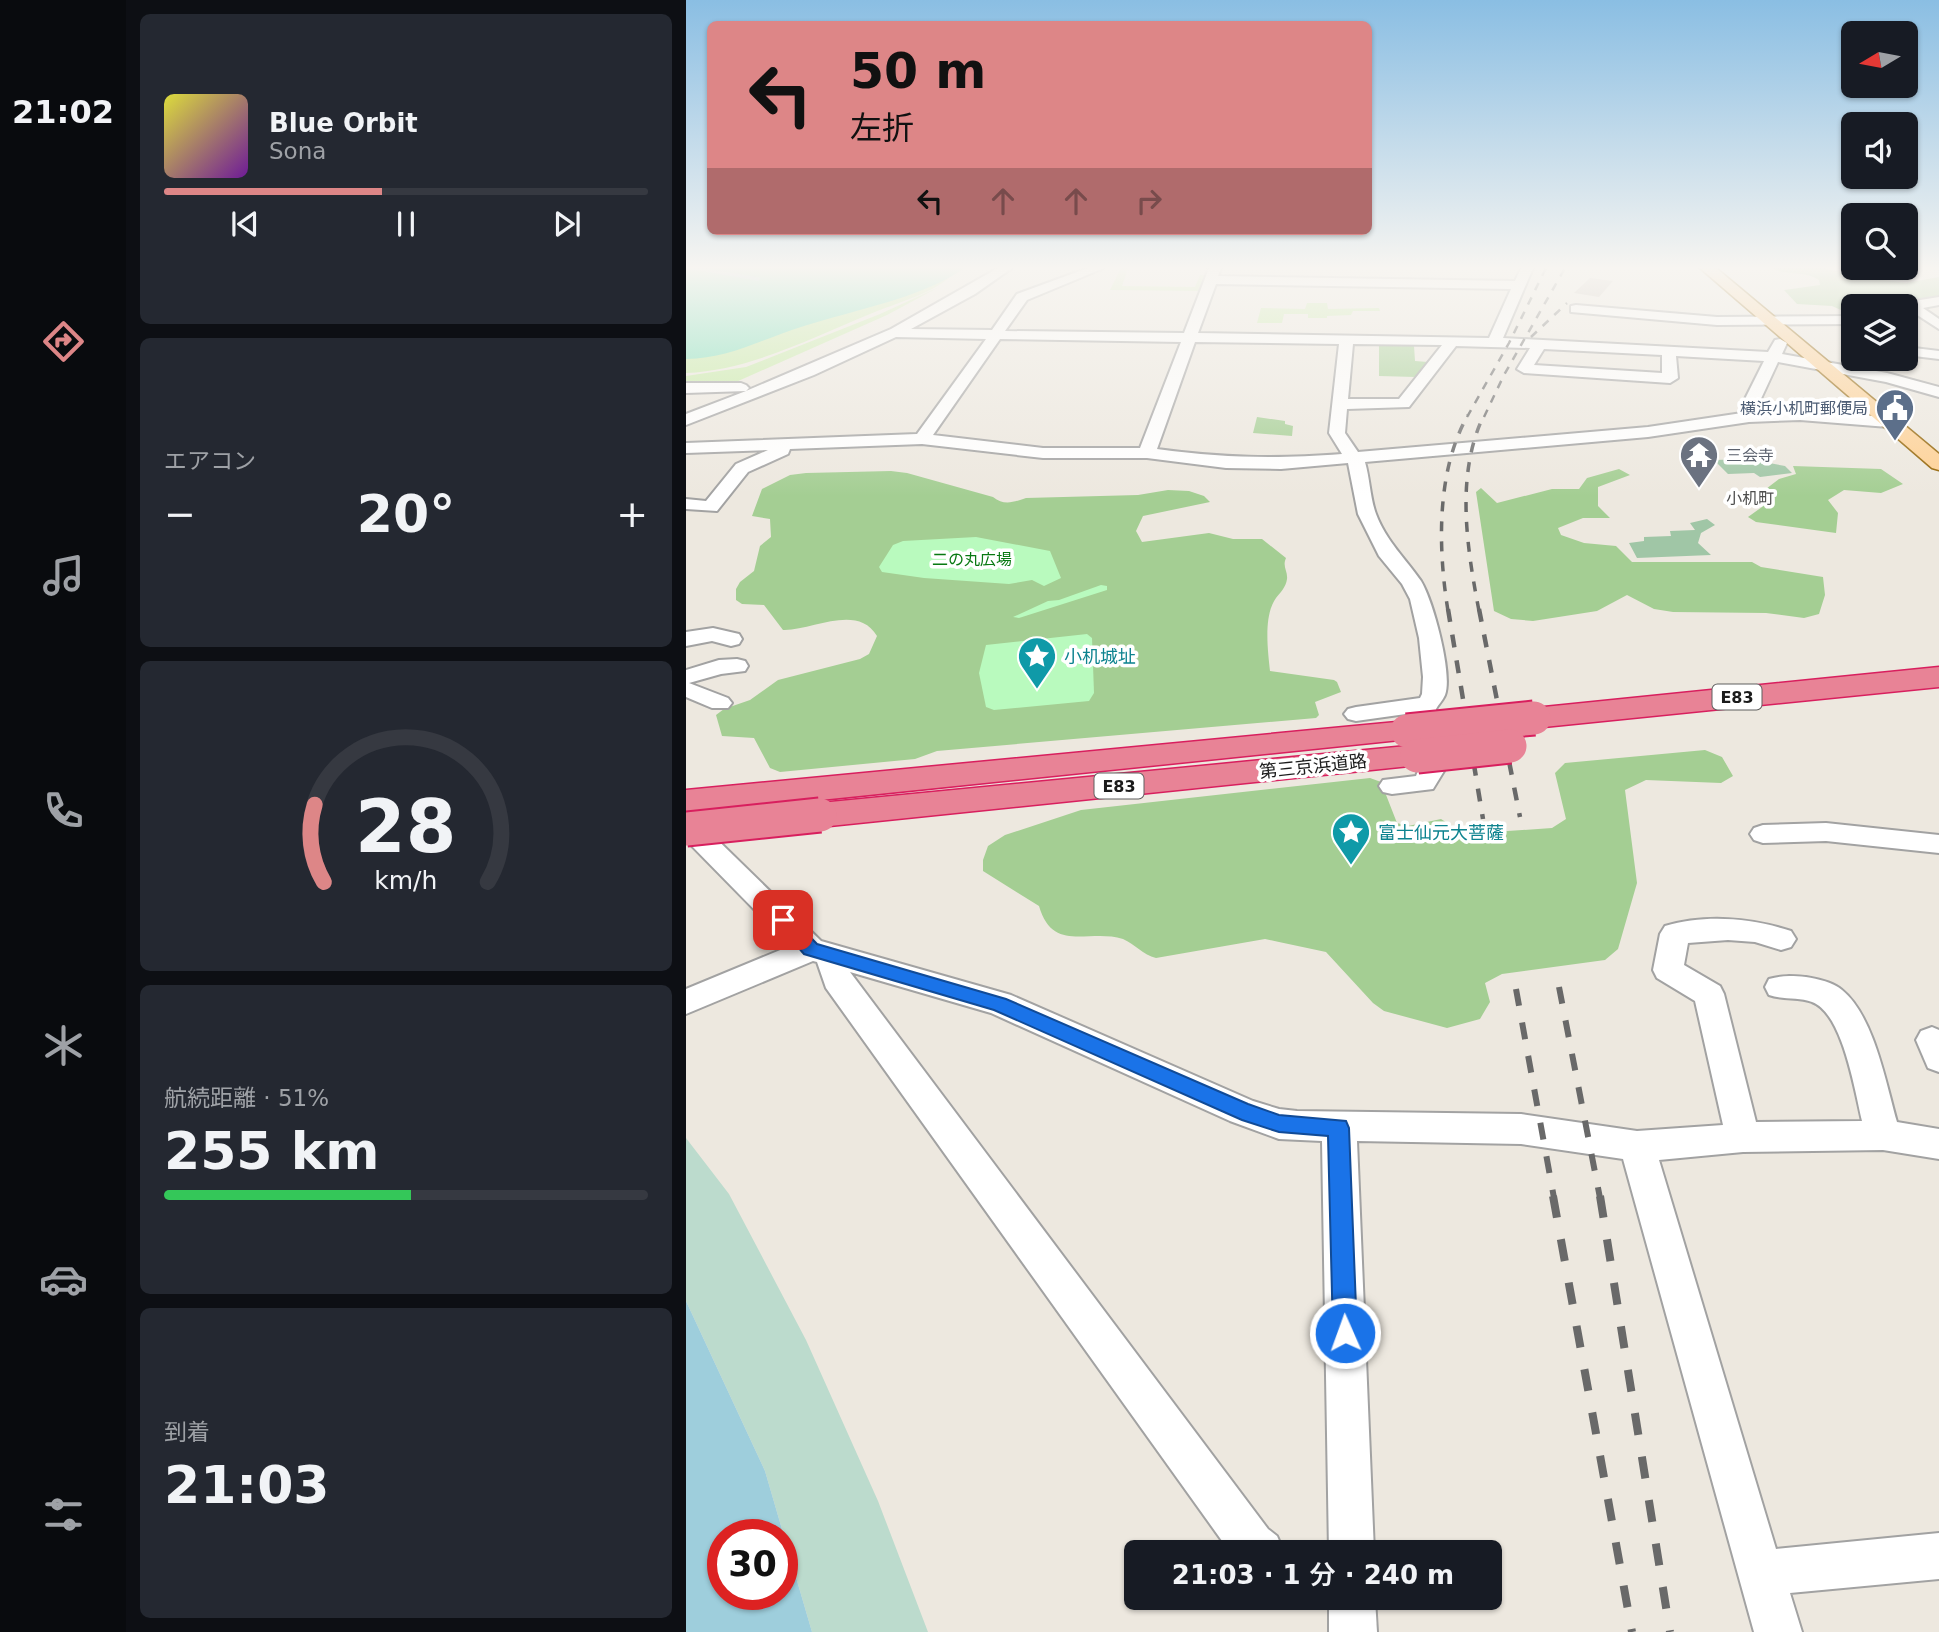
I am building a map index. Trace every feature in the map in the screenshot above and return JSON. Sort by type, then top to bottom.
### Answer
[{"type":"highway","name":"第三京浜道路","points":[[1538,730],[1939,677]]},
{"type":"highway","name":"第三京浜道路","points":[[686,829],[824,801],[1417,730],[1538,730],[1939,701]]},
{"type":"highway","name":"第三京浜道路","points":[[686,802],[824,801]]},
{"type":"main road","points":[[1798,344],[1821,364],[1889,402],[1939,464]]},
{"type":"street","points":[[686,410],[842,344]]},
{"type":"street","points":[[686,420],[865,344]]},
{"type":"street","points":[[922,439],[989,344]]},
{"type":"street","points":[[1147,453],[1186,344]]},
{"type":"street","points":[[1346,344],[1337,433],[1353,458],[1367,514],[1389,556],[1411,582],[1423,609],[1431,644],[1434,694],[1417,730]]},
{"type":"street","points":[[1340,404],[1403,404],[1450,344]]},
{"type":"street","points":[[1526,344],[1775,356],[1821,364],[1889,402]]},
{"type":"street","points":[[1749,417],[1751,403],[1779,344]]},
{"type":"street","points":[[1539,345],[1524,369],[1670,378],[1670,352]]},
{"type":"street","points":[[1918,354],[1939,355]]},
{"type":"street","points":[[686,387],[741,388]]},
{"type":"street","points":[[686,447],[922,439],[1043,453],[1147,453],[1226,463],[1281,464],[1685,428],[1749,417],[1800,415],[1939,392]]},
{"type":"street","points":[[686,447],[731,403]]},
{"type":"street","points":[[686,504],[711,507],[742,468],[797,443]]},
{"type":"street","points":[[686,639],[713,634],[731,639]]},
{"type":"street","points":[[686,677],[719,667],[737,666]]},
{"type":"street","points":[[686,689],[720,703]]},
{"type":"street","points":[[1392,786],[1424,783],[1431,771],[1423,709],[1417,730]]},
{"type":"street","points":[[1356,714],[1417,730]]},
{"type":"street","points":[[686,824],[821,953],[837,980],[1248,1540]]},
{"type":"street","points":[[1763,834],[1826,832],[1939,844]]},
{"type":"street","points":[[1743,1137],[1709,994],[1668,970],[1675,934],[1727,928],[1764,932],[1781,939]]},
{"type":"street","points":[[686,1002],[821,953],[1000,1004],[1242,1111],[1279,1124],[1339,1128],[1521,1129],[1637,1146],[1692,1144],[1743,1137],[1883,1135],[1939,1144]]},
{"type":"street","points":[[1780,988],[1815,990],[1832,999],[1850,1027],[1863,1058],[1883,1135]]},
{"type":"street","points":[[1339,1128],[1351,1540]]},
{"type":"street","points":[[1637,1146],[1778,1632]]},
{"type":"street","points":[[1759,1573],[1939,1556]]},
{"type":"street","points":[[1352,1610],[1353,1632]]},
{"type":"green space","points":[[686,344],[754,344],[717,356],[686,359]]},
{"type":"green space","points":[[731,344],[797,344],[757,359],[710,371],[686,373],[686,357]]},
{"type":"green space","points":[[804,344],[821,344],[727,386],[686,385],[686,376],[746,367]]},
{"type":"green space","points":[[1379,346],[1414,346],[1415,361],[1428,362],[1416,377],[1379,376]]},
{"type":"green space","points":[[1257,417],[1285,421],[1285,424],[1293,426],[1292,436],[1253,433]]},
{"type":"green space","points":[[1748,459],[1785,466],[1792,473],[1760,477],[1754,473],[1728,474],[1714,460]]},
{"type":"green space","points":[[1793,466],[1881,469],[1903,484],[1881,493],[1844,490],[1828,500],[1838,513],[1836,533],[1756,522],[1748,517],[1762,507],[1762,492],[1779,479],[1796,474]]},
{"type":"green space","points":[[1619,469],[1630,475],[1598,487],[1598,506],[1610,518],[1583,518],[1558,528],[1561,535],[1584,543],[1616,546],[1632,562],[1752,562],[1761,567],[1823,577],[1825,595],[1819,614],[1804,618],[1766,613],[1673,612],[1654,609],[1627,595],[1597,611],[1533,621],[1511,619],[1494,611],[1476,492],[1481,488],[1497,503],[1552,489],[1579,489],[1587,478]]},
{"type":"green space","points":[[891,471],[907,473],[1005,502],[1026,498],[1138,495],[1168,490],[1189,491],[1204,496],[1210,502],[1143,516],[1136,531],[1142,542],[1209,533],[1233,539],[1262,539],[1286,558],[1286,582],[1269,614],[1270,671],[1334,680],[1341,692],[1315,702],[1319,715],[1316,718],[937,751],[915,759],[780,772],[770,768],[754,738],[722,736],[716,715],[724,709],[750,700],[778,680],[860,659],[869,654],[877,636],[868,626],[858,621],[846,620],[783,630],[764,605],[742,604],[736,600],[736,589],[740,582],[754,571],[760,546],[771,537],[770,519],[752,516],[762,489],[790,475]]},
{"type":"green space","points":[[1707,519],[1715,525],[1701,533],[1698,543],[1711,555],[1637,558],[1629,543],[1644,541],[1644,537],[1671,536],[1670,531],[1695,530],[1690,523]]},
{"type":"green space","name":"二の丸広場","points":[[976,537],[1050,551],[1061,578],[1044,586],[1032,580],[1009,584],[924,578],[882,572],[879,567],[893,545],[903,541]]},
{"type":"green space","points":[[1101,585],[1107,586],[1107,590],[1019,618],[1013,617],[1048,601],[1059,600]]},
{"type":"green space","points":[[1087,634],[1092,638],[1094,693],[1089,701],[994,710],[986,707],[979,673],[986,645]]},
{"type":"green space","points":[[1705,750],[1722,757],[1733,776],[1721,783],[1646,780],[1625,790],[1637,883],[1618,949],[1605,960],[1502,974],[1485,983],[1490,1002],[1480,1019],[1447,1028],[1384,1011],[1373,1003],[1326,952],[1265,939],[1156,958],[1123,939],[1110,936],[1063,935],[1053,930],[1045,921],[1039,906],[983,871],[983,860],[988,846],[1005,835],[1081,810],[1370,778],[1381,782],[1397,823],[1408,826],[1441,819],[1464,834],[1552,828],[1566,819],[1555,773],[1565,763]]},
{"type":"green space","points":[[686,1138],[729,1194],[806,1340],[878,1501],[928,1632],[812,1632],[798,1584],[798,1519],[779,1519],[765,1471],[686,1301]]},
{"type":"water","points":[[686,1301],[765,1471],[779,1519],[707,1519],[707,1610],[798,1610],[798,1584],[812,1632],[686,1632]]},
{"type":"railway","points":[[1467,416],[1508,344]]},
{"type":"railway","points":[[1484,417],[1522,344]]},
{"type":"railway","points":[[1479,611],[1466,512],[1469,462],[1484,415]]},
{"type":"railway","points":[[1448,611],[1442,562],[1442,511],[1450,461],[1467,416]]},
{"type":"railway","points":[[1448,609],[1483,819]]},
{"type":"railway","points":[[1479,609],[1520,817]]},
{"type":"railway","points":[[1559,987],[1600,1198]]},
{"type":"railway","points":[[1516,989],[1554,1198]]},
{"type":"railway","points":[[1553,1196],[1632,1632]]},
{"type":"railway","points":[[1600,1196],[1670,1632]]},
{"type":"place","name":"横浜小机町郵便局","points":[[1895,442]]},
{"type":"place","name":"三会寺","points":[[1699,489]]},
{"type":"place","name":"小机城址","points":[[1037,690]]},
{"type":"place","name":"富士仙元大菩薩","points":[[1351,866]]},
{"type":"district","name":"小机町","points":[[1750,498]]},
{"type":"route","points":[[783,920],[811,949],[1000,1004],[1040,1024],[1242,1111],[1279,1124],[1339,1128],[1345,1333]]}]
